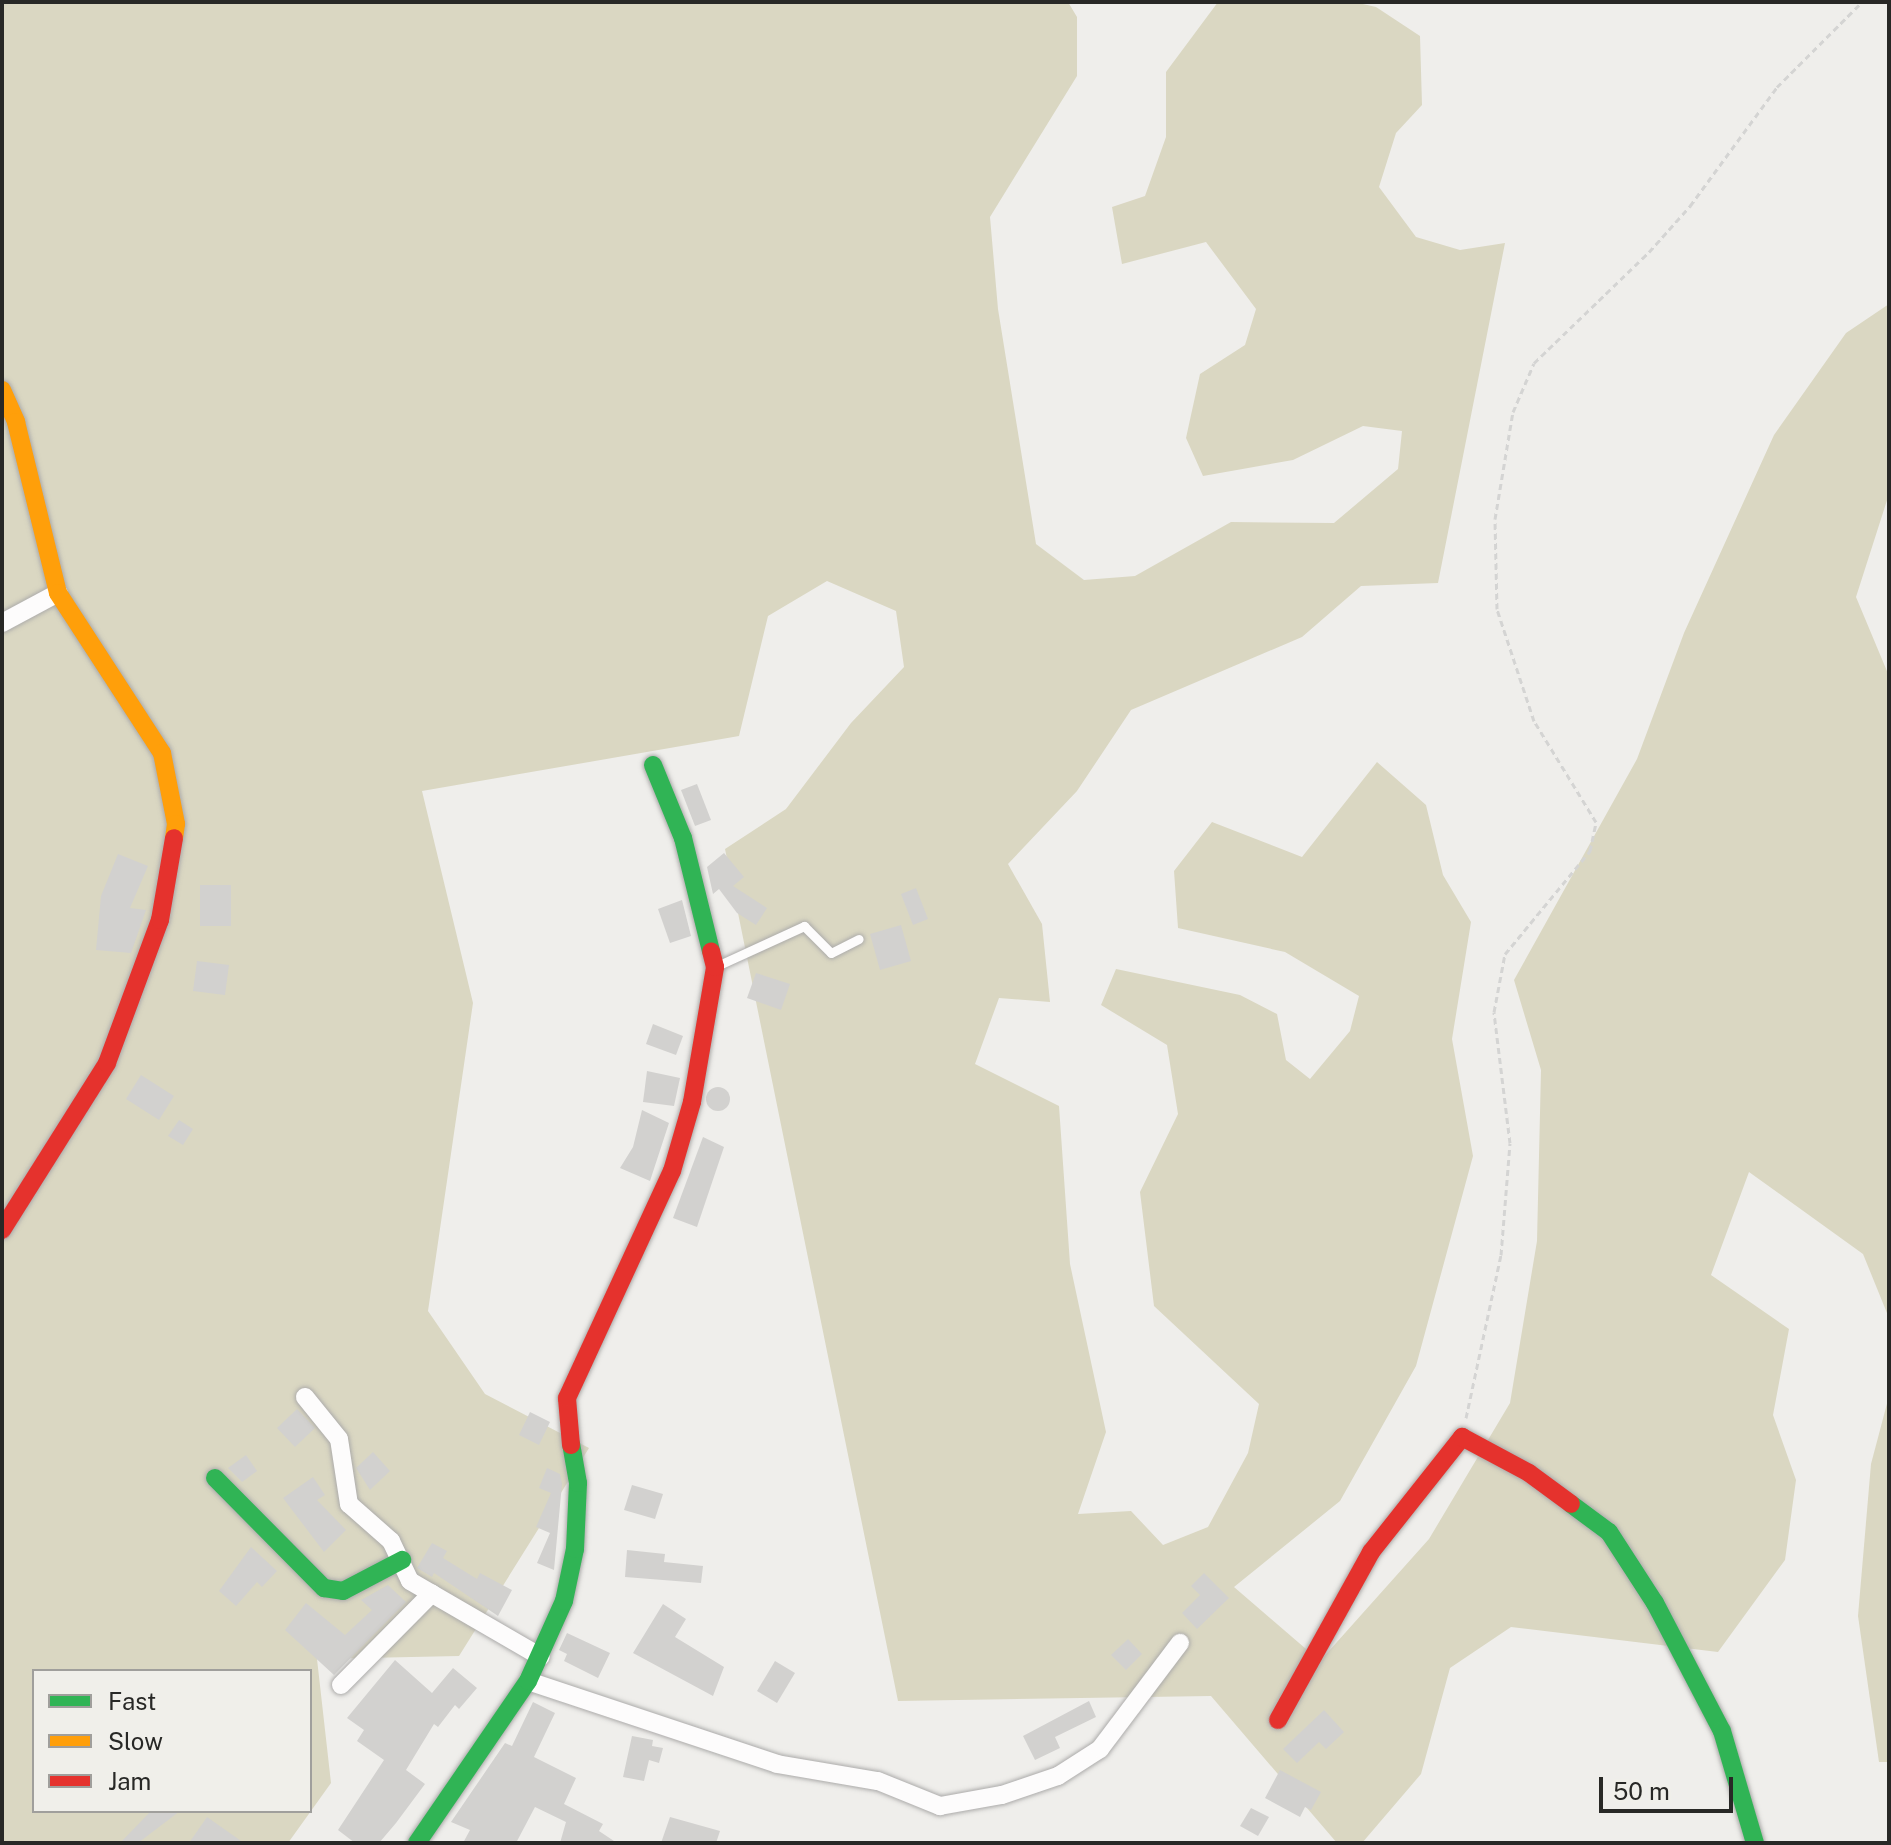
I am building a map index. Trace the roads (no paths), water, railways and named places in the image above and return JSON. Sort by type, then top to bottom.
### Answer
[{"type":"street","points":[[2,390],[20,436],[58,593],[145,721],[162,753],[176,824],[160,920],[107,1063],[2,1230]]},
{"type":"street","points":[[2,623],[58,593]]},
{"type":"street","points":[[417,1843],[528,1681],[564,1601],[575,1549],[578,1483],[567,1398],[631,1268],[672,1171],[692,1102],[715,967],[683,838],[653,765]]},
{"type":"street","points":[[305,1397],[339,1439],[349,1504],[391,1541],[410,1581],[541,1657]]},
{"type":"street","points":[[1278,1720],[1371,1552],[1462,1437],[1529,1473],[1609,1532],[1655,1603],[1722,1731],[1755,1843]]},
{"type":"street","points":[[215,1478],[324,1588],[343,1591],[402,1560]]},
{"type":"street","points":[[341,1685],[432,1593]]},
{"type":"street","points":[[528,1681],[777,1764],[878,1781],[940,1806],[1002,1795],[1058,1776],[1100,1749],[1180,1643]]},
{"type":"lane","points":[[715,967],[804,926],[831,953],[859,939]]}]
